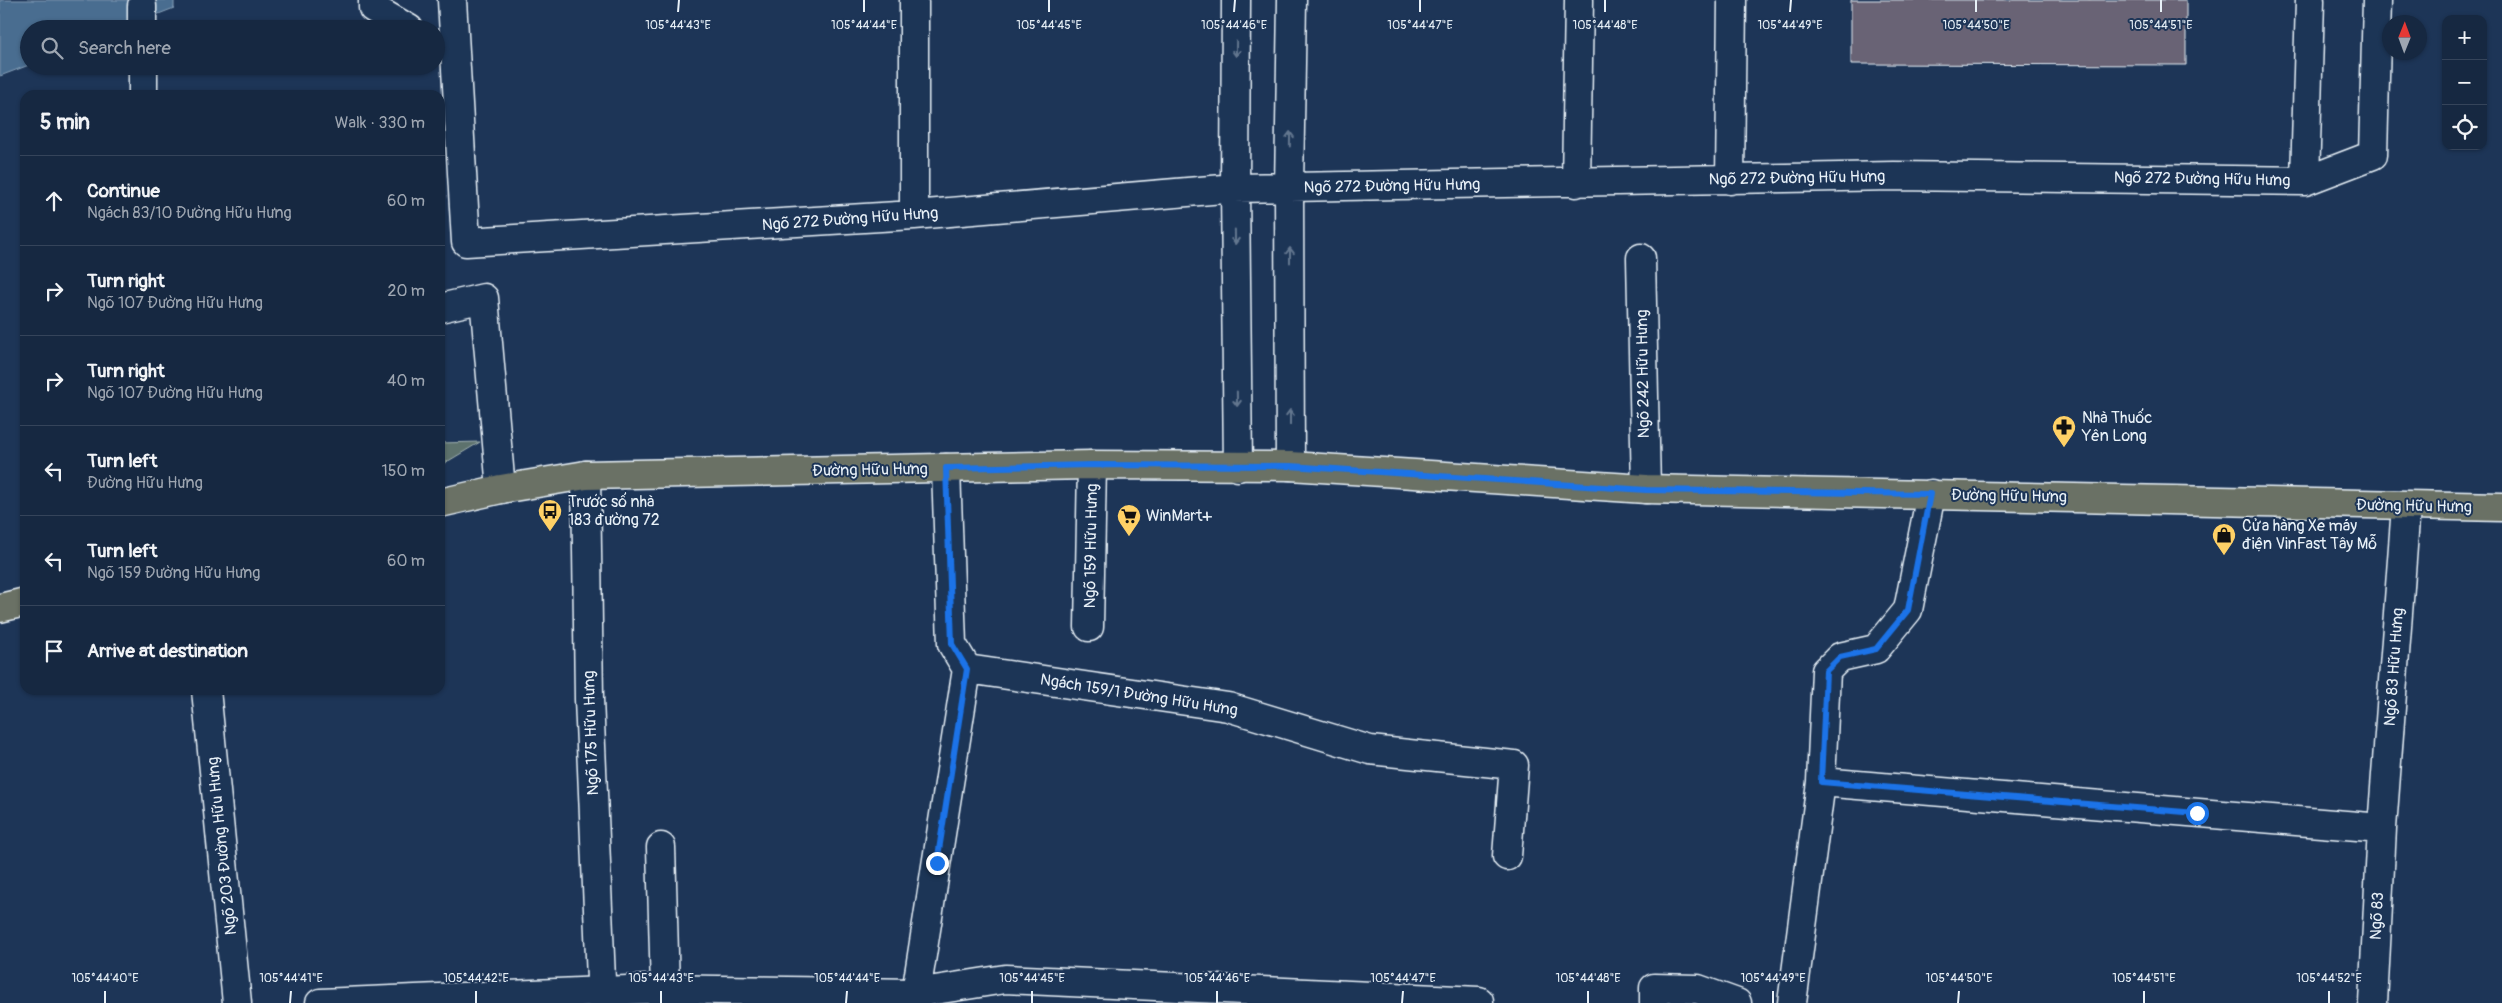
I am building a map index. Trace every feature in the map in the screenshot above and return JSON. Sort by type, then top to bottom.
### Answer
[{"type":"main road","name":"Đường Hữu Hưng","points":[[445,502],[501,489],[586,475],[1092,465],[1290,466],[1646,490],[1930,494],[2502,507]]},
{"type":"main road","points":[[0,608],[20,603]]},
{"type":"street","points":[[373,0],[373,8],[394,20]]},
{"type":"street","points":[[445,49],[452,0]]},
{"type":"street","points":[[914,0],[914,215]]},
{"type":"street","points":[[1236,0],[1235,188],[1238,467]]},
{"type":"street","points":[[1289,188],[1292,0]]},
{"type":"street","points":[[1576,184],[1579,0]]},
{"type":"street","points":[[1730,180],[1732,0]]},
{"type":"street","points":[[2310,0],[2305,180],[2373,155],[2378,0]]},
{"type":"street","name":"Ngõ 272 Đường Hữu Hưng","points":[[445,49],[466,242],[914,215],[1235,188],[1576,184],[1904,176],[2305,180]]},
{"type":"street","points":[[143,75],[144,90]]},
{"type":"street","name":"Ngõ 272 Đường Hữu Hưng","points":[[1289,188],[1290,466]]},
{"type":"street","name":"Ngõ 242 Hữu Hưng","points":[[1641,258],[1646,490]]},
{"type":"street","points":[[445,307],[484,298],[501,489]]},
{"type":"street","name":"Ngõ 159 Hữu Hưng","points":[[1090,627],[1092,465]]},
{"type":"street","points":[[916,998],[967,669],[952,644],[946,468]]},
{"type":"street","name":"Ngõ 175 Hữu Hưng","points":[[586,475],[589,699],[602,996]]},
{"type":"street","points":[[1792,1003],[1821,782],[1826,671],[1840,657],[1876,649],[1908,610],[1930,494]]},
{"type":"street","name":"Ngõ 83 Hữu Hưng","points":[[2382,828],[2406,506]]},
{"type":"street","name":"Ngách 159/1 Đường Hữu Hưng","points":[[967,669],[1228,707],[1370,750],[1514,765],[1507,856]]},
{"type":"street","name":"Ngõ 203 Đường Hữu Hưng","points":[[207,695],[238,1003]]},
{"type":"street","points":[[1821,782],[2382,828]]},
{"type":"street","name":"Ngõ 83","points":[[2373,1003],[2382,828]]},
{"type":"street","points":[[661,847],[665,989]]},
{"type":"street","points":[[320,1003],[602,996],[665,989],[916,998],[1005,979],[1479,1001]]},
{"type":"street","points":[[1654,1003],[1654,988],[1698,989],[1738,1003]]},
{"type":"green space","points":[[480,442],[445,463],[445,443]]},
{"type":"water","points":[[0,0],[174,0],[174,8],[143,20],[20,20],[20,68],[0,76]]},
{"type":"building","points":[[1851,0],[2186,0],[2186,65],[1851,64]]},
{"type":"place","name":"Nhà Thuốc Yên Long","points":[[2064,448]]},
{"type":"place","name":"Trước số nhà 183 đường 72","points":[[550,532]]},
{"type":"place","name":"WinMart+","points":[[1129,537]]},
{"type":"place","name":"Cửa hàng Xe máy điện VinFast Tây Mỗ","points":[[2224,556]]},
{"type":"route","points":[[937,863],[967,669],[952,644],[946,468],[1092,465],[1290,466],[1646,490],[1930,494],[1908,610],[1876,649],[1840,657],[1826,671],[1821,782],[2197,813]]}]
